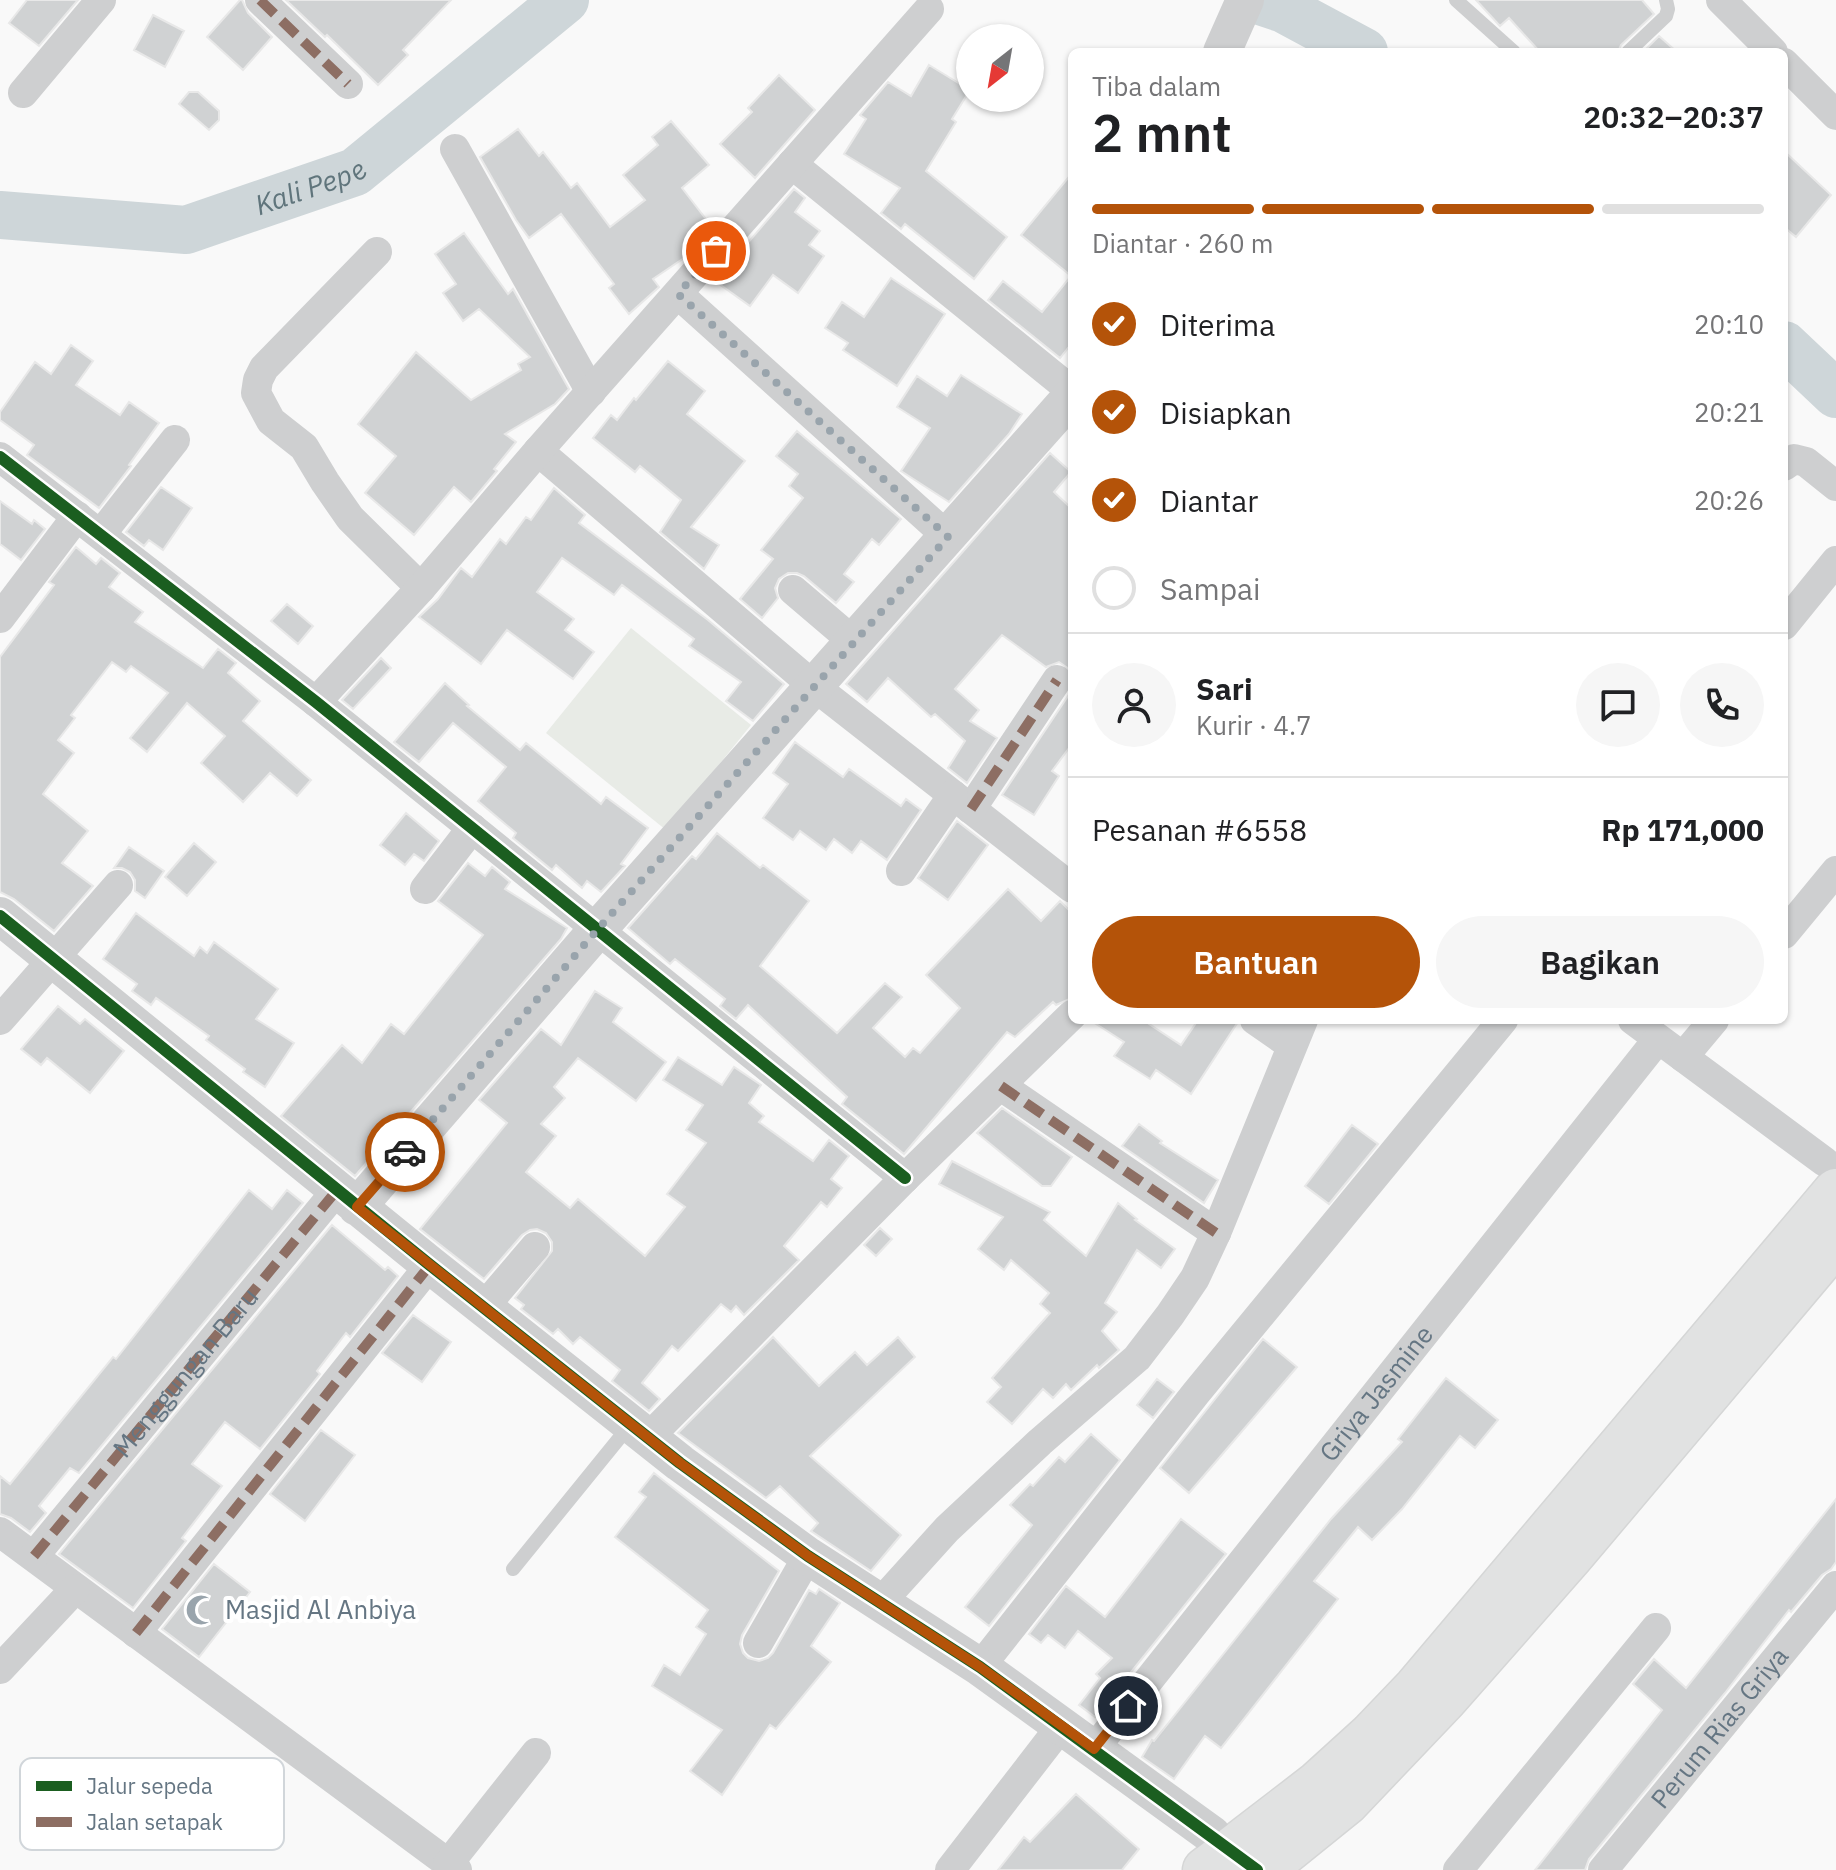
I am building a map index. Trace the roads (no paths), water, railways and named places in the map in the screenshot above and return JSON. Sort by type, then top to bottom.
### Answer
[{"type":"highway","points":[[1208,1852],[1317,1784],[1371,1735],[1416,1688],[1830,1176]]},
{"type":"highway","points":[[1263,1870],[1346,1803],[1425,1721],[1580,1545],[1836,1242]]},
{"type":"street","points":[[23,93],[101,0]]},
{"type":"street","points":[[260,0],[348,84]]},
{"type":"street","points":[[1224,48],[1245,0]]},
{"type":"street","points":[[1721,0],[1769,48]]},
{"type":"street","points":[[316,702],[421,588],[538,451],[929,9]]},
{"type":"street","points":[[1788,67],[1836,115]]},
{"type":"street","points":[[455,149],[591,392]]},
{"type":"street","points":[[792,164],[1068,391]]},
{"type":"street","points":[[377,252],[264,368],[256,393],[271,421],[304,447],[350,518],[421,588]]},
{"type":"street","points":[[678,294],[948,537]]},
{"type":"street","points":[[347,1198],[598,929],[1068,399]]},
{"type":"street","points":[[101,534],[175,440]]},
{"type":"street","points":[[538,451],[815,687],[1068,885]]},
{"type":"street","points":[[0,457],[316,702],[905,1178]]},
{"type":"street","points":[[1788,463],[1794,459],[1806,462],[1836,486]]},
{"type":"street","points":[[5,603],[77,516]]},
{"type":"street","points":[[1788,620],[1836,561]]},
{"type":"street","points":[[793,590],[854,642]]},
{"type":"street","points":[[901,871],[962,802],[1057,680]]},
{"type":"street","points":[[425,889],[472,828]]},
{"type":"street","points":[[1788,929],[1836,871]]},
{"type":"street","points":[[0,1020],[118,885]]},
{"type":"street","points":[[0,916],[639,1431],[808,1556],[980,1667],[1062,1725],[1094,1749],[1208,1852]]},
{"type":"street","points":[[639,1431],[1068,1019]]},
{"type":"street","points":[[881,1602],[947,1529],[1040,1442],[1137,1358],[1195,1278],[1297,1033],[1268,1024]]},
{"type":"street","points":[[980,1667],[1196,1393],[1500,1024]]},
{"type":"street","points":[[1638,1024],[1830,1176]]},
{"type":"street","points":[[1683,1057],[1711,1024]]},
{"type":"street","name":"Griya Jasmine","points":[[1094,1749],[1658,1039]]},
{"type":"street","points":[[1001,1086],[1216,1233]]},
{"type":"street","name":"Menggungan Baru","points":[[34,1556],[347,1198]]},
{"type":"street","points":[[483,1308],[535,1247]]},
{"type":"street","points":[[136,1633],[430,1265]]},
{"type":"street","points":[[0,1532],[452,1867],[536,1753]]},
{"type":"street","points":[[758,1643],[808,1556]]},
{"type":"street","name":"Perum Rias Griya","points":[[1603,1870],[1836,1586]]},
{"type":"street","points":[[0,1669],[75,1589]]},
{"type":"street","points":[[1458,1870],[1656,1628]]},
{"type":"street","points":[[950,1870],[1062,1725]]},
{"type":"lane","points":[[1456,0],[1510,48]]},
{"type":"lane","points":[[1632,48],[1666,16],[1666,0]]},
{"type":"lane","points":[[513,1569],[639,1431]]},
{"type":"waterway","name":"Kali Pepe","points":[[0,215],[186,230],[355,172],[565,0]]},
{"type":"waterway","name":"Kali Pepe","points":[[1257,0],[1284,9],[1357,48]]},
{"type":"waterway","name":"Kali Pepe","points":[[1788,349],[1836,394]]},
{"type":"place","name":"Masjid Al Anbiya","points":[[201,1610]]}]
